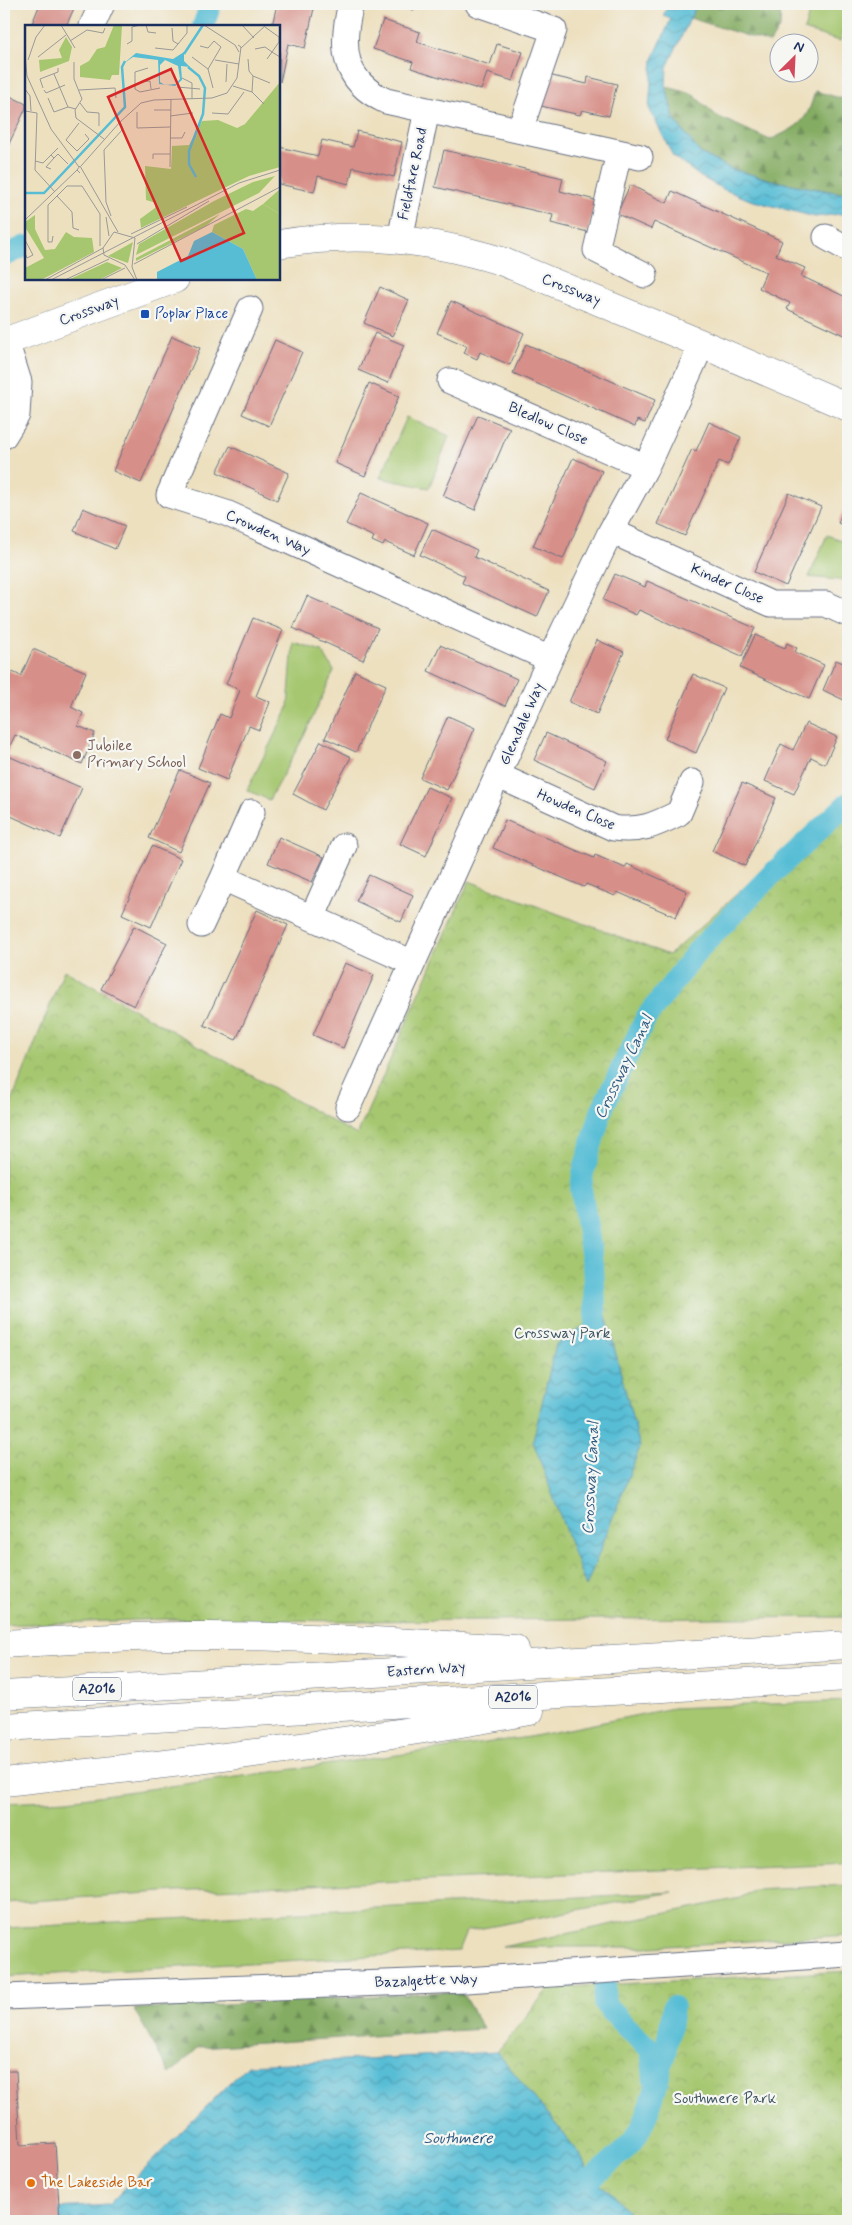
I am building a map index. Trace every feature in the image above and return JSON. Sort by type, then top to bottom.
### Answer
[{"type":"main road","name":"Crossway","points":[[280,244],[339,237],[400,238],[451,247],[501,261],[702,344],[848,408]]},
{"type":"main road","name":"Crossway","points":[[5,341],[172,280]]},
{"type":"main road","points":[[4,1644],[92,1638],[210,1636],[328,1639],[641,1656]]},
{"type":"main road","name":"Eastern Way","points":[[4,1695],[848,1645]]},
{"type":"main road","name":"A2016","points":[[4,1727],[848,1678]]},
{"type":"main road","points":[[4,1782],[244,1755],[466,1723],[646,1690]]},
{"type":"street","points":[[92,25],[102,4]]},
{"type":"street","name":"Fieldfare Road","points":[[351,4],[345,37],[347,60],[358,81],[366,90],[386,101],[630,155],[596,250],[644,275]]},
{"type":"street","points":[[478,4],[554,30],[520,130]]},
{"type":"street","name":"Fieldfare Road","points":[[400,238],[427,110]]},
{"type":"street","points":[[826,236],[848,249]]},
{"type":"street","name":"Crowden Way","points":[[250,309],[169,495],[226,513],[550,659]]},
{"type":"street","points":[[4,436],[17,415],[20,382],[5,341]]},
{"type":"street","name":"Glendale Way","points":[[348,1107],[499,776],[550,659],[611,531],[646,467],[702,344]]},
{"type":"street","name":"Bledlow Close","points":[[450,381],[646,467]]},
{"type":"street","name":"Kinder Close","points":[[611,531],[771,604],[826,604],[848,614]]},
{"type":"street","name":"Howden Close","points":[[499,776],[613,828],[629,830],[658,824],[679,814],[692,782]]},
{"type":"street","points":[[201,925],[252,812]]},
{"type":"street","points":[[312,918],[344,846]]},
{"type":"street","points":[[223,878],[413,963]]},
{"type":"street","name":"Bazalgette Way","points":[[4,1997],[466,1980],[848,1954]]},
{"type":"green space","points":[[697,4],[781,4],[780,27],[777,32],[770,32],[770,43],[690,18]]},
{"type":"green space","points":[[812,4],[848,4],[848,14],[840,41],[820,35],[820,32],[804,30]]},
{"type":"green space","points":[[666,87],[691,93],[717,116],[770,140],[795,127],[805,117],[815,91],[844,99],[848,104],[848,191],[840,193],[779,182],[731,169],[700,153],[674,119]]},
{"type":"green space","points":[[407,417],[449,436],[429,488],[380,478]]},
{"type":"green space","points":[[827,535],[843,541],[848,546],[848,581],[809,577]]},
{"type":"green space","points":[[293,642],[322,651],[334,671],[304,736],[269,800],[247,790],[288,708]]},
{"type":"green space","name":"Crossway Park","points":[[848,794],[848,1617],[356,1621],[167,1619],[4,1625],[4,1449],[7,1443],[4,1440],[4,1121],[64,970],[357,1135],[469,881],[669,955]]},
{"type":"green space","points":[[848,1701],[848,1862],[192,1890],[4,1903],[4,1803],[68,1800],[529,1737],[673,1708]]},
{"type":"green space","points":[[848,1885],[848,1935],[651,1947],[502,1947],[740,1898],[755,1890]]},
{"type":"green space","points":[[673,1892],[467,1931],[459,1951],[4,1977],[4,1928]]},
{"type":"green space","name":"Southmere Park","points":[[848,1971],[848,2221],[628,2221],[497,2052],[549,1988]]},
{"type":"green space","points":[[461,1991],[483,2029],[199,2047],[170,2074],[134,2009]]},
{"type":"water","points":[[677,4],[697,4],[667,67],[666,87],[674,119],[700,153],[731,169],[779,182],[840,193],[848,191],[848,213],[815,217],[750,200],[723,189],[701,177],[673,156],[649,108],[653,59],[671,19],[663,16],[667,8],[674,10]]},
{"type":"water","points":[[605,1312],[640,1447],[586,1587],[533,1441],[556,1344]]},
{"type":"water","name":"Southmere","points":[[497,2052],[580,2154],[591,2179],[615,2195],[634,2221],[4,2221],[4,2211],[108,2205],[248,2065]]},
{"type":"building","points":[[40,4],[76,4],[66,25],[31,25]]},
{"type":"building","points":[[277,4],[315,4],[305,48],[288,44],[280,82],[280,25],[272,25]]},
{"type":"building","points":[[393,4],[415,4],[414,10]]},
{"type":"building","points":[[383,20],[420,32],[417,42],[490,65],[497,44],[523,52],[513,81],[487,73],[481,90],[411,68],[413,62],[373,49]]},
{"type":"building","points":[[548,75],[587,84],[588,77],[617,84],[609,116],[582,110],[580,115],[541,106]]},
{"type":"building","points":[[4,93],[25,104],[25,110],[4,154]]},
{"type":"building","points":[[357,131],[402,142],[394,177],[353,167],[349,184],[318,176],[314,192],[280,184],[280,147],[318,156],[322,140],[353,147]]},
{"type":"building","points":[[444,150],[563,178],[560,191],[595,200],[588,232],[551,223],[553,215],[435,187]]},
{"type":"building","points":[[630,185],[667,203],[672,191],[782,241],[776,255],[805,268],[801,276],[848,298],[848,337],[787,309],[790,303],[759,288],[766,272],[654,222],[651,229],[617,214]]},
{"type":"building","points":[[380,287],[409,300],[393,336],[364,323]]},
{"type":"building","points":[[451,301],[524,333],[510,365],[480,352],[477,359],[464,353],[467,346],[437,333]]},
{"type":"building","points":[[375,333],[404,345],[388,383],[358,370]]},
{"type":"building","points":[[172,336],[200,348],[141,483],[113,471]]},
{"type":"building","points":[[275,340],[302,352],[269,426],[242,414]]},
{"type":"building","points":[[526,344],[655,400],[645,423],[637,420],[635,427],[513,373]]},
{"type":"building","points":[[369,383],[399,396],[365,476],[335,463]]},
{"type":"building","points":[[478,415],[510,428],[475,510],[443,496]]},
{"type":"building","points":[[709,422],[741,437],[728,465],[719,461],[685,536],[658,524],[692,449],[696,451]]},
{"type":"building","points":[[230,446],[289,473],[277,500],[217,472]]},
{"type":"building","points":[[573,458],[602,471],[563,559],[533,546]]},
{"type":"building","points":[[361,493],[428,523],[414,555],[385,542],[383,546],[372,541],[374,537],[346,524]]},
{"type":"building","points":[[789,493],[821,507],[786,586],[754,572]]},
{"type":"building","points":[[848,500],[848,527],[838,523]]},
{"type":"building","points":[[83,508],[125,526],[115,549],[74,531]]},
{"type":"building","points":[[432,529],[477,550],[474,557],[549,591],[537,617],[462,583],[465,576],[420,555]]},
{"type":"building","points":[[615,574],[645,587],[647,581],[755,628],[742,656],[639,610],[636,615],[603,600]]},
{"type":"building","points":[[307,596],[378,628],[363,660],[293,628]]},
{"type":"building","points":[[253,618],[283,630],[256,696],[270,702],[259,730],[249,726],[227,780],[198,768],[220,714],[229,718],[240,690],[226,684]]},
{"type":"building","points":[[755,635],[785,648],[787,643],[797,648],[795,652],[824,665],[809,699],[740,668]]},
{"type":"building","points":[[597,640],[624,652],[597,714],[569,702]]},
{"type":"building","points":[[440,645],[517,679],[505,706],[428,671]]},
{"type":"building","points":[[33,649],[86,672],[71,707],[83,713],[78,726],[95,733],[82,764],[15,735],[6,755],[82,788],[60,838],[4,813],[4,668],[21,676]]},
{"type":"building","points":[[836,660],[848,665],[848,702],[823,690]]},
{"type":"building","points":[[355,671],[386,685],[356,752],[325,738]]},
{"type":"building","points":[[693,674],[724,688],[696,753],[665,739]]},
{"type":"building","points":[[448,716],[475,728],[447,790],[420,778]]},
{"type":"building","points":[[806,723],[837,737],[825,764],[811,757],[794,794],[765,781],[781,744],[793,750]]},
{"type":"building","points":[[546,733],[607,761],[595,788],[534,760]]},
{"type":"building","points":[[321,741],[351,757],[323,810],[293,794]]},
{"type":"building","points":[[180,770],[210,783],[179,852],[149,838]]},
{"type":"building","points":[[742,783],[776,798],[745,866],[712,851]]},
{"type":"building","points":[[427,787],[452,798],[426,856],[400,844]]},
{"type":"building","points":[[505,820],[594,858],[595,855],[625,868],[627,864],[687,891],[676,917],[617,892],[615,896],[586,884],[584,887],[493,848]]},
{"type":"building","points":[[279,837],[324,857],[312,882],[268,863]]},
{"type":"building","points":[[152,846],[181,859],[151,927],[122,914]]},
{"type":"building","points":[[369,875],[413,895],[401,922],[356,901]]},
{"type":"building","points":[[257,910],[288,925],[236,1040],[204,1025]]},
{"type":"building","points":[[134,926],[167,943],[134,1006],[101,989]]},
{"type":"building","points":[[345,963],[374,975],[343,1048],[313,1035]]},
{"type":"building","name":"The Lakeside Bar","points":[[4,2071],[16,2071],[20,2145],[55,2143],[60,2221],[4,2221]]},
{"type":"waterway","points":[[203,25],[211,4]]},
{"type":"waterway","points":[[4,256],[25,246]]},
{"type":"waterway","name":"Crossway Canal","points":[[597,1349],[593,1264],[581,1188],[583,1173],[602,1109],[646,1018],[699,949],[771,875],[848,803]]},
{"type":"waterway","points":[[605,1984],[604,2003],[651,2050],[654,2079]]},
{"type":"waterway","name":"Crossway Canal","points":[[591,2179],[631,2144],[641,2128],[654,2095],[668,2038],[673,2007]]},
{"type":"place","name":"Poplar Place","points":[[145,314]]},
{"type":"place","name":"Jubilee Primary School","points":[[77,755]]},
{"type":"place","name":"The Lakeside Bar","points":[[31,2183]]}]
